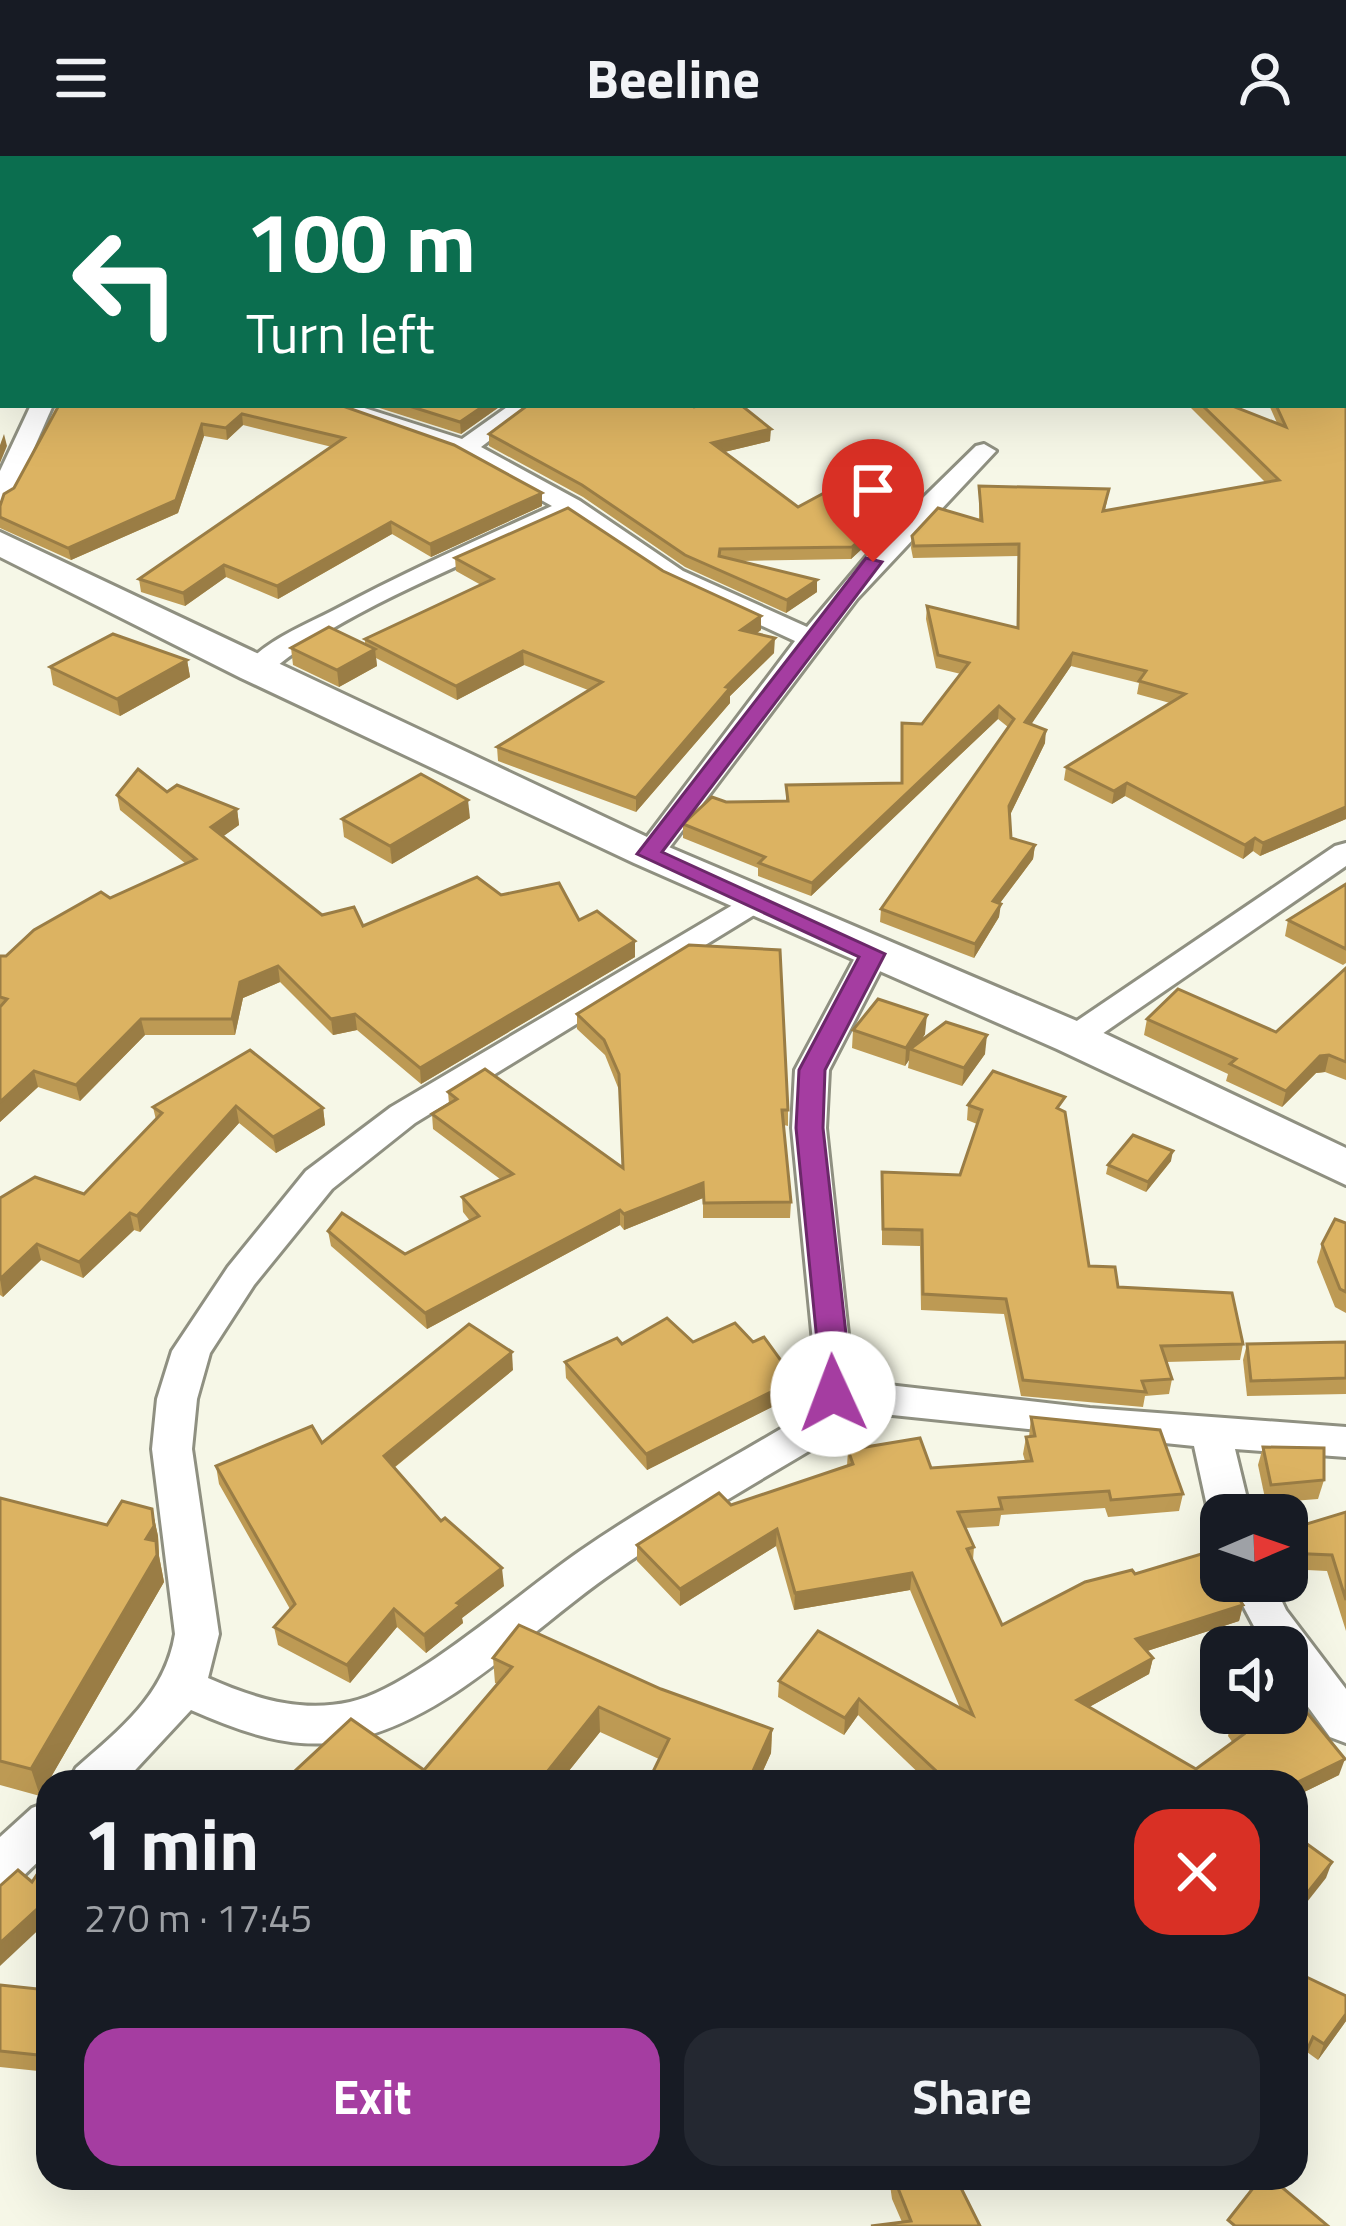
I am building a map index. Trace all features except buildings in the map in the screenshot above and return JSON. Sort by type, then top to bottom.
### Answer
[{"type":"street","points":[[0,498],[41,408]]},
{"type":"street","points":[[341,408],[465,448],[571,506],[674,575],[812,639]]},
{"type":"street","points":[[465,448],[521,408]]},
{"type":"street","points":[[649,854],[812,639],[918,510],[984,451]]},
{"type":"street","points":[[256,670],[280,649],[399,586],[571,506]]},
{"type":"street","points":[[0,544],[256,670],[752,902],[1074,1038],[1346,1168]]},
{"type":"street","points":[[1074,1038],[1346,852]]},
{"type":"street","points":[[105,1770],[165,1715],[195,1660],[197,1634],[172,1449],[178,1399],[191,1352],[241,1276],[319,1180],[403,1115],[752,902]]},
{"type":"street","points":[[184,1687],[257,1720],[306,1726],[357,1721],[409,1695],[598,1559],[815,1428],[833,1394],[833,1352],[809,1128],[812,1070],[873,954]]},
{"type":"street","points":[[833,1394],[1090,1424],[1346,1442]]},
{"type":"street","points":[[1211,1431],[1225,1494]]},
{"type":"street","points":[[1261,1602],[1346,1724]]},
{"type":"street","points":[[0,1867],[36,1833]]},
{"type":"route","points":[[833,1394],[833,1352],[809,1128],[812,1070],[873,954],[649,854],[873,562]]}]
